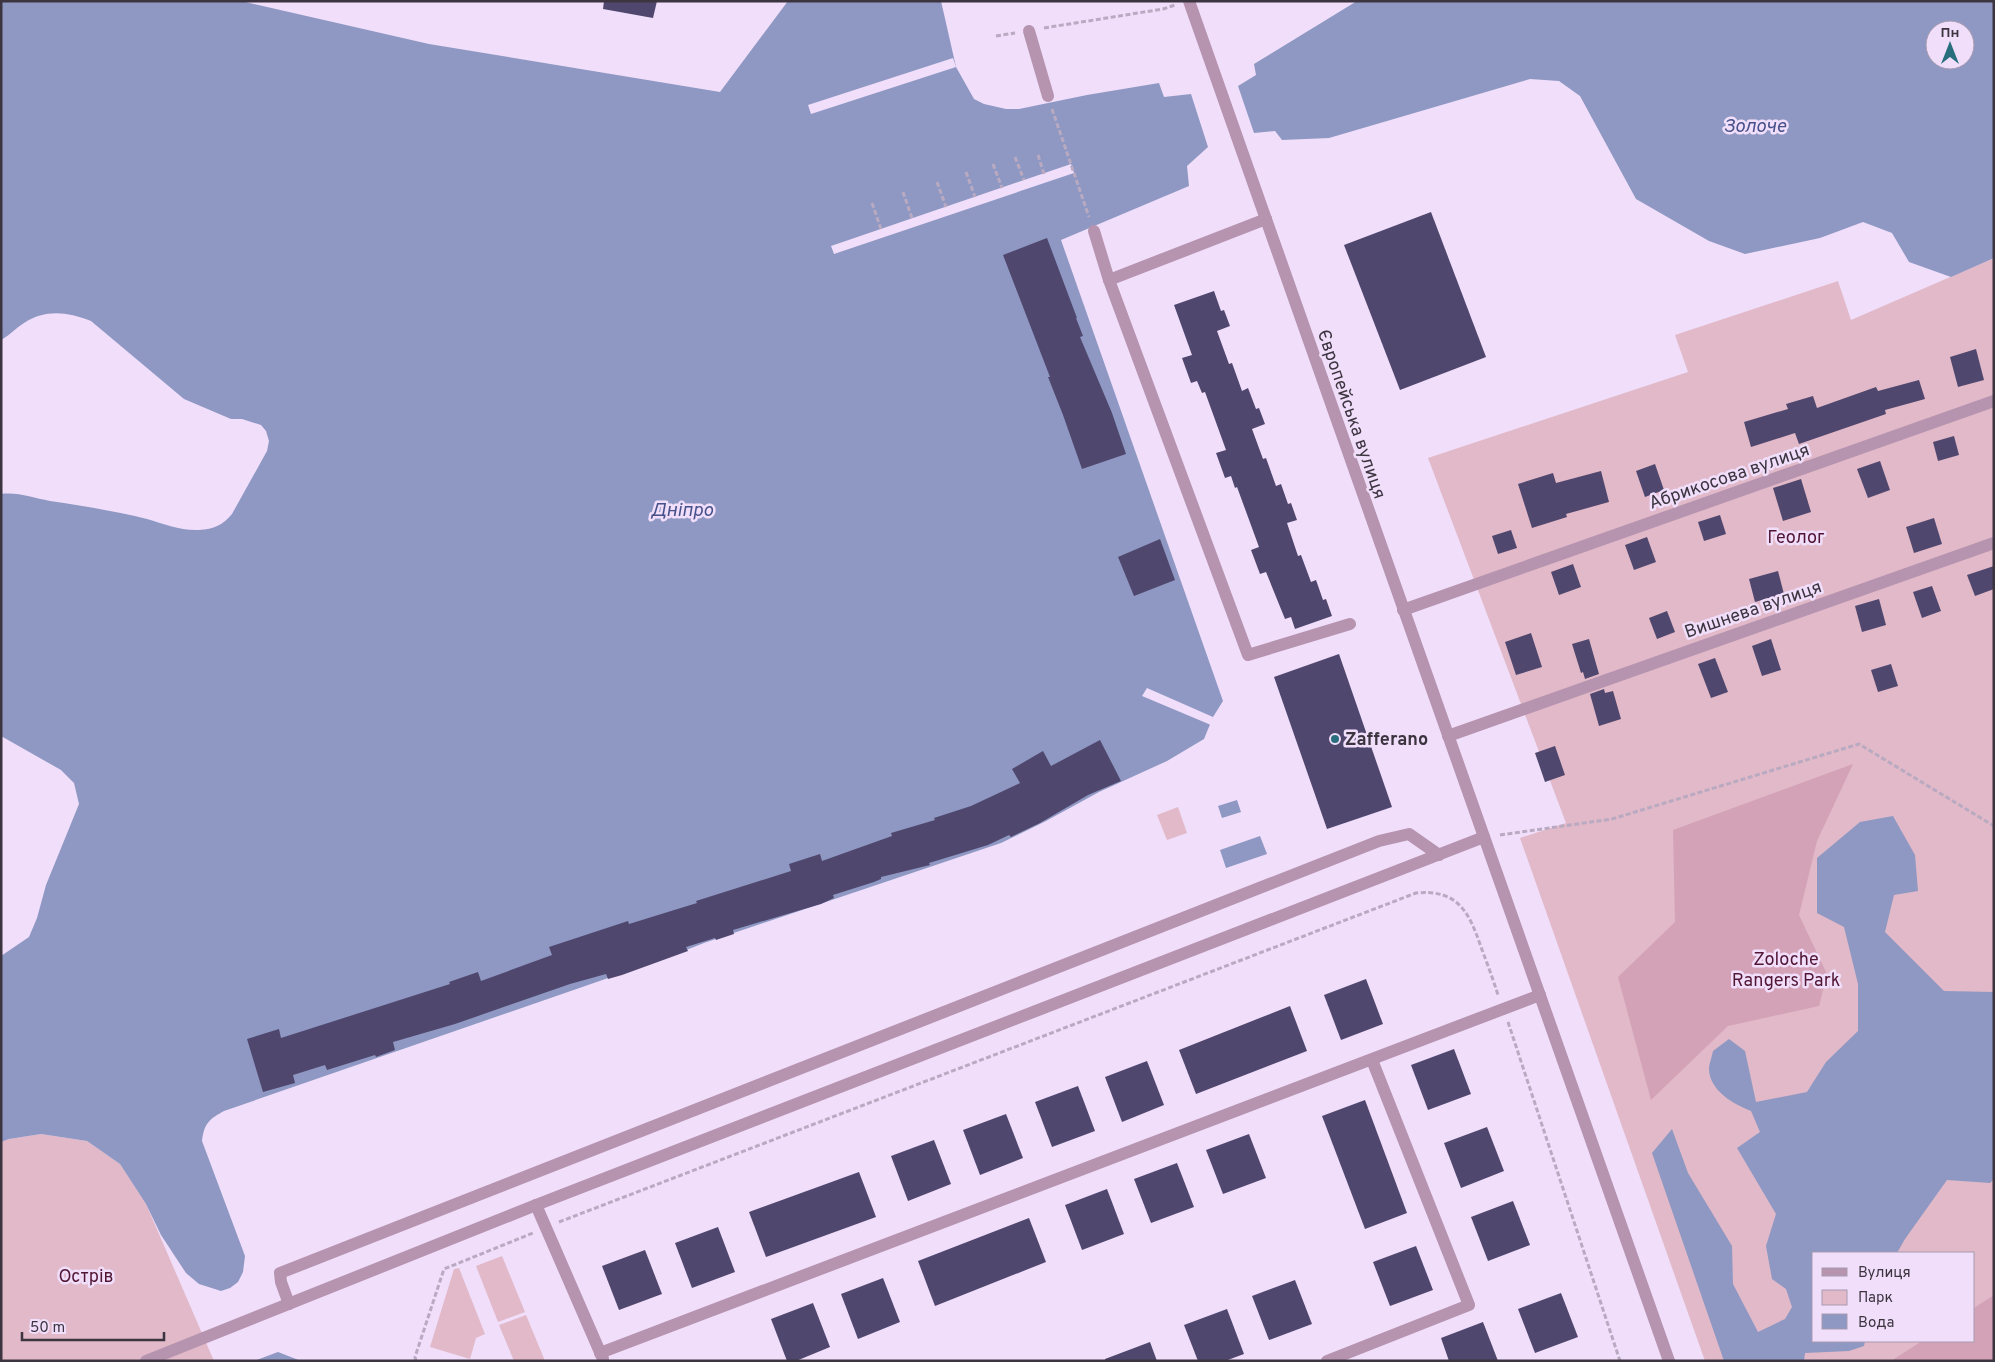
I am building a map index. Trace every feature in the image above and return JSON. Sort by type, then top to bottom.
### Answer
[{"type":"street","name":"Європейська вулиця","points":[[1189,1],[1670,1361]]},
{"type":"street","points":[[1029,31],[1048,96]]},
{"type":"street","points":[[1109,280],[1266,219]]},
{"type":"street","points":[[1094,231],[1109,280],[1248,655],[1350,624]]},
{"type":"street","name":"Абрикосова вулиця","points":[[1403,610],[1994,401]]},
{"type":"street","name":"Вишнева вулиця","points":[[1448,736],[1994,543]]},
{"type":"street","points":[[290,1304],[281,1282],[280,1274],[1379,841],[1409,834],[1439,855]]},
{"type":"street","points":[[146,1361],[536,1205],[1484,838]]},
{"type":"street","points":[[536,1205],[602,1357],[1540,995]]},
{"type":"street","points":[[1327,1361],[1469,1305],[1372,1060]]},
{"type":"path","points":[[996,36],[1163,9],[1189,1]]},
{"type":"path","points":[[1048,96],[1094,231]]},
{"type":"path","points":[[1038,155],[1044,174]]},
{"type":"path","points":[[1015,157],[1024,180]]},
{"type":"path","points":[[993,164],[1002,188]]},
{"type":"path","points":[[966,172],[975,197]]},
{"type":"path","points":[[937,182],[946,207]]},
{"type":"path","points":[[903,192],[912,218]]},
{"type":"path","points":[[872,203],[881,229]]},
{"type":"path","points":[[1484,838],[1612,819],[1859,744],[1994,826]]},
{"type":"path","points":[[416,1361],[415,1357],[444,1269],[547,1227],[1416,893],[1438,893],[1451,898],[1468,914],[1504,1009],[1620,1361]]},
{"type":"green space","points":[[1994,258],[1994,1361],[1705,1361],[1520,838],[1566,823],[1428,458],[1688,372],[1675,335],[1838,281],[1851,320]]},
{"type":"green space","name":"Zoloche Rangers Park","points":[[1853,764],[1817,841],[1799,915],[1827,974],[1819,1006],[1728,1026],[1651,1100],[1618,977],[1675,922],[1673,830]]},
{"type":"green space","points":[[1178,807],[1187,833],[1167,840],[1157,815]]},
{"type":"green space","name":"Острів","points":[[41,1134],[87,1141],[120,1164],[146,1204],[214,1361],[1,1361],[1,1142]]},
{"type":"green space","points":[[502,1256],[525,1312],[498,1322],[476,1266]]},
{"type":"green space","points":[[459,1268],[485,1334],[476,1338],[470,1359],[430,1347],[454,1269]]},
{"type":"green space","points":[[1994,1295],[1994,1361],[1891,1361],[1920,1342],[1975,1342],[1975,1307]]},
{"type":"green space","points":[[526,1315],[545,1361],[514,1361],[499,1325]]},
{"type":"water","name":"Дніпро","points":[[1,1],[241,1],[429,44],[720,92],[788,1],[941,1],[956,67],[974,99],[984,104],[1006,109],[1019,109],[1159,83],[1164,97],[1191,94],[1208,147],[1187,166],[1189,186],[1061,240],[1223,701],[1213,717],[1204,739],[1167,761],[1099,792],[1001,843],[704,943],[663,959],[224,1111],[208,1123],[204,1130],[202,1141],[245,1256],[243,1272],[238,1282],[230,1288],[221,1291],[199,1284],[186,1273],[161,1235],[146,1204],[120,1164],[87,1141],[41,1134],[1,1142],[1,956],[29,937],[37,918],[46,885],[79,804],[74,783],[61,770],[1,736],[1,494],[20,495],[111,511],[173,527],[199,530],[209,529],[222,524],[232,514],[267,451],[269,441],[266,431],[261,425],[242,419],[231,419],[184,399],[91,321],[65,314],[49,314],[24,323],[1,340]]},
{"type":"water","name":"Золоче","points":[[1357,1],[1994,1],[1994,258],[1951,277],[1909,262],[1892,233],[1863,222],[1820,238],[1745,254],[1709,241],[1636,199],[1580,96],[1559,81],[1530,79],[1329,138],[1282,140],[1275,131],[1254,133],[1238,86],[1256,75],[1254,64]]},
{"type":"water","points":[[1237,800],[1241,812],[1222,818],[1218,806]]},
{"type":"water","points":[[1893,816],[1915,855],[1918,891],[1894,895],[1885,932],[1944,991],[1994,992],[1994,1179],[1990,1183],[1947,1180],[1898,1252],[1812,1252],[1812,1342],[1865,1342],[1864,1346],[1849,1351],[1805,1353],[1804,1361],[1724,1361],[1652,1153],[1672,1129],[1688,1173],[1732,1246],[1733,1284],[1758,1332],[1785,1319],[1792,1307],[1786,1289],[1772,1279],[1766,1246],[1776,1214],[1737,1148],[1760,1132],[1751,1111],[1730,1100],[1717,1089],[1710,1075],[1709,1067],[1713,1051],[1729,1039],[1745,1051],[1756,1102],[1807,1092],[1826,1062],[1858,1031],[1858,984],[1844,927],[1817,913],[1817,858],[1860,822]]},
{"type":"water","points":[[1260,836],[1267,854],[1226,868],[1220,850]]},
{"type":"water","points":[[278,1352],[301,1361],[254,1361]]},
{"type":"pier","points":[[953,58],[956,67],[811,114],[808,105]]},
{"type":"pier","points":[[1071,164],[1074,173],[834,254],[831,246]]},
{"type":"pier","points":[[1147,688],[1213,717],[1211,725],[1142,696]]},
{"type":"building","points":[[604,1],[657,1],[653,18],[603,9]]},
{"type":"building","points":[[1431,212],[1486,357],[1400,390],[1344,245]]},
{"type":"building","points":[[1047,238],[1083,336],[1080,337],[1112,413],[1126,454],[1082,469],[1048,377],[1050,377],[1003,255]]},
{"type":"building","points":[[1214,291],[1221,311],[1224,310],[1230,326],[1217,331],[1229,364],[1232,363],[1242,391],[1248,388],[1256,409],[1259,408],[1265,424],[1252,429],[1263,459],[1266,458],[1276,486],[1281,484],[1288,504],[1291,503],[1297,520],[1287,523],[1298,556],[1301,555],[1311,582],[1316,580],[1323,600],[1326,599],[1332,616],[1295,629],[1291,617],[1285,619],[1266,572],[1260,574],[1251,550],[1259,547],[1237,487],[1235,488],[1231,476],[1225,478],[1216,453],[1226,450],[1205,392],[1202,393],[1197,381],[1191,383],[1182,358],[1192,355],[1174,305]]},
{"type":"building","points":[[1976,349],[1984,380],[1958,387],[1950,357]]},
{"type":"building","points":[[1919,380],[1925,399],[1885,410],[1886,414],[1799,444],[1795,433],[1751,447],[1744,422],[1788,409],[1786,404],[1813,396],[1817,408],[1876,387],[1878,391]]},
{"type":"building","points":[[1954,436],[1959,455],[1938,461],[1933,442]]},
{"type":"building","points":[[1880,461],[1890,490],[1868,498],[1857,469]]},
{"type":"building","points":[[1655,464],[1664,490],[1645,497],[1636,471]]},
{"type":"building","points":[[1601,471],[1609,502],[1566,514],[1567,517],[1532,528],[1518,484],[1553,473],[1556,483]]},
{"type":"building","points":[[1801,479],[1811,512],[1783,521],[1773,488]]},
{"type":"building","points":[[1720,515],[1726,534],[1704,541],[1698,522]]},
{"type":"building","points":[[1934,518],[1942,544],[1914,553],[1906,527]]},
{"type":"building","points":[[1511,530],[1517,548],[1498,554],[1492,536]]},
{"type":"building","points":[[1647,537],[1656,562],[1634,570],[1625,545]]},
{"type":"building","points":[[1160,539],[1175,580],[1134,596],[1118,557]]},
{"type":"building","points":[[1573,564],[1581,587],[1559,595],[1551,572]]},
{"type":"building","points":[[1994,566],[1994,589],[1975,596],[1967,575]]},
{"type":"building","points":[[1778,571],[1784,594],[1755,602],[1749,579]]},
{"type":"building","points":[[1932,586],[1941,611],[1922,618],[1913,592]]},
{"type":"building","points":[[1879,599],[1886,625],[1862,632],[1855,606]]},
{"type":"building","points":[[1667,611],[1675,632],[1657,639],[1649,618]]},
{"type":"building","points":[[1531,633],[1542,667],[1516,675],[1505,642]]},
{"type":"building","points":[[1589,639],[1599,674],[1585,679],[1583,672],[1581,673],[1572,644]]},
{"type":"building","points":[[1771,639],[1781,670],[1762,676],[1752,646]]},
{"type":"building","points":[[1339,654],[1392,807],[1327,829],[1274,677]]},
{"type":"building","points":[[1715,658],[1728,692],[1711,698],[1698,664]]},
{"type":"building","points":[[1891,664],[1898,686],[1878,692],[1871,670]]},
{"type":"building","points":[[1604,689],[1605,693],[1613,691],[1621,719],[1599,726],[1590,694]]},
{"type":"building","points":[[1100,740],[1121,781],[1088,795],[1040,823],[1011,837],[1009,835],[988,845],[929,863],[930,865],[881,877],[881,879],[874,882],[833,895],[834,898],[821,904],[733,930],[734,934],[686,947],[688,951],[622,975],[608,979],[606,974],[570,984],[455,1024],[393,1042],[395,1050],[376,1057],[375,1055],[327,1070],[325,1065],[293,1075],[295,1083],[263,1092],[247,1039],[279,1029],[281,1038],[450,984],[449,982],[478,972],[481,981],[552,955],[549,947],[628,921],[629,924],[697,903],[696,901],[791,871],[789,864],[820,854],[822,861],[892,836],[891,833],[935,820],[934,818],[971,806],[1020,783],[1012,769],[1043,751],[1051,766]]},
{"type":"building","points":[[1555,746],[1565,775],[1545,782],[1535,753]]},
{"type":"building","points":[[1366,979],[1383,1024],[1341,1040],[1324,995]]},
{"type":"building","points":[[1290,1006],[1307,1051],[1196,1094],[1179,1050]]},
{"type":"building","points":[[1454,1049],[1471,1094],[1428,1110],[1411,1065]]},
{"type":"building","points":[[1147,1061],[1164,1105],[1122,1122],[1105,1077]]},
{"type":"building","points":[[1078,1086],[1095,1131],[1052,1147],[1035,1102]]},
{"type":"building","points":[[1365,1100],[1407,1213],[1365,1229],[1322,1116]]},
{"type":"building","points":[[1006,1114],[1023,1158],[980,1175],[963,1130]]},
{"type":"building","points":[[1487,1127],[1504,1171],[1461,1188],[1444,1143]]},
{"type":"building","points":[[1249,1134],[1266,1178],[1223,1194],[1206,1150]]},
{"type":"building","points":[[934,1140],[951,1184],[908,1201],[891,1156]]},
{"type":"building","points":[[1177,1163],[1194,1207],[1151,1223],[1134,1179]]},
{"type":"building","points":[[859,1172],[876,1217],[766,1257],[749,1212]]},
{"type":"building","points":[[1107,1189],[1124,1234],[1082,1250],[1065,1205]]},
{"type":"building","points":[[1513,1201],[1530,1245],[1488,1261],[1471,1217]]},
{"type":"building","points":[[1029,1218],[1046,1262],[935,1306],[918,1261]]},
{"type":"building","points":[[718,1227],[735,1272],[692,1288],[675,1243]]},
{"type":"building","points":[[1416,1246],[1433,1290],[1390,1306],[1373,1262]]},
{"type":"building","points":[[645,1250],[662,1294],[619,1310],[602,1266]]},
{"type":"building","points":[[883,1278],[900,1322],[858,1339],[841,1294]]},
{"type":"building","points":[[1295,1280],[1312,1324],[1269,1340],[1252,1296]]},
{"type":"building","points":[[1561,1293],[1578,1337],[1535,1353],[1518,1309]]},
{"type":"building","points":[[813,1303],[830,1347],[796,1361],[787,1361],[771,1319]]},
{"type":"building","points":[[1227,1309],[1244,1354],[1225,1361],[1198,1361],[1184,1325]]},
{"type":"building","points":[[1483,1322],[1498,1361],[1449,1361],[1441,1338]]},
{"type":"building","points":[[1150,1342],[1157,1361],[1105,1361],[1105,1359]]},
{"type":"place","name":"Zafferano","points":[[1335,739]]},
{"type":"park label","name":"Геолог","points":[[1796,537]]}]
